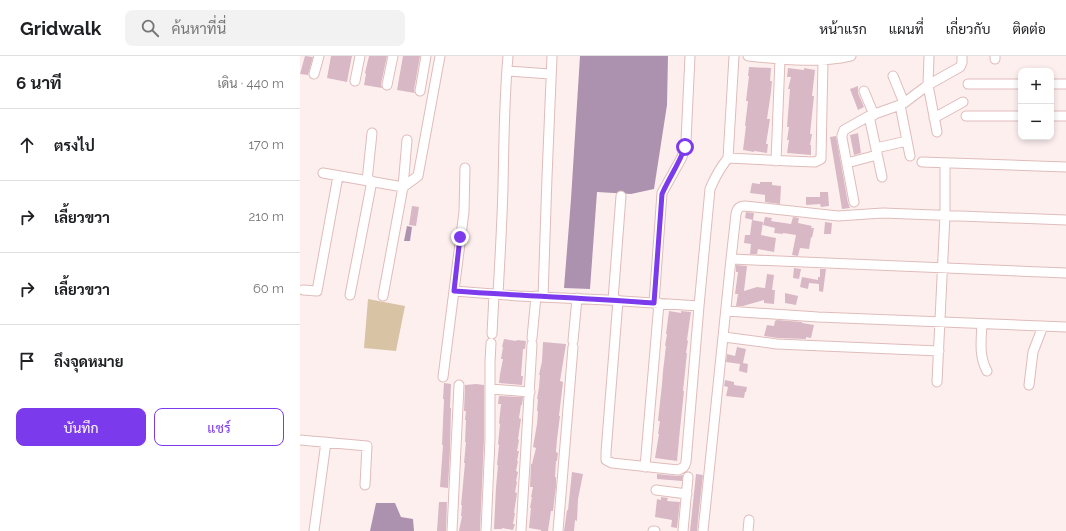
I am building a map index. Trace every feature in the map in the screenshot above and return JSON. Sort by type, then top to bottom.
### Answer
[{"type":"street","points":[[314,74],[319,56]]},
{"type":"street","points":[[355,81],[360,56]]},
{"type":"street","points":[[387,85],[393,56]]},
{"type":"street","points":[[420,91],[426,56]]},
{"type":"street","points":[[322,173],[403,187],[418,176],[440,56]]},
{"type":"street","points":[[486,531],[490,439],[490,362],[502,194],[503,128],[508,56]]},
{"type":"street","points":[[521,531],[532,341],[540,297],[552,56]]},
{"type":"street","points":[[645,467],[657,303],[662,194],[668,180],[682,157],[685,147],[690,56]]},
{"type":"street","points":[[621,196],[606,460],[612,463],[678,470],[683,468],[685,465],[698,306],[710,189],[714,177],[728,158],[734,56]]},
{"type":"street","points":[[748,56],[780,59],[823,60],[851,56]]},
{"type":"street","points":[[929,56],[928,85],[937,132]]},
{"type":"street","points":[[854,202],[842,132],[872,115],[902,104],[928,85],[960,67],[962,63],[962,56]]},
{"type":"street","points":[[776,161],[780,59]]},
{"type":"street","points":[[728,158],[815,162],[820,159],[823,60]]},
{"type":"street","points":[[507,70],[550,74]]},
{"type":"street","points":[[892,76],[902,104],[910,156]]},
{"type":"street","points":[[968,84],[1018,84]]},
{"type":"street","points":[[1054,84],[1066,84]]},
{"type":"street","points":[[864,90],[872,115],[882,177]]},
{"type":"street","points":[[934,118],[963,102]]},
{"type":"street","points":[[966,116],[1018,116]]},
{"type":"street","points":[[1054,116],[1066,116]]},
{"type":"street","points":[[350,296],[369,181],[372,133]]},
{"type":"street","points":[[383,296],[403,187],[407,140]]},
{"type":"street","points":[[847,163],[907,141]]},
{"type":"street","points":[[922,162],[945,164],[1066,167]]},
{"type":"street","points":[[937,382],[945,215],[945,164]]},
{"type":"street","points":[[443,378],[464,212],[465,168]]},
{"type":"street","points":[[303,290],[317,290],[338,176]]},
{"type":"street","points":[[703,531],[736,214],[737,210],[741,206],[838,216],[883,213],[1066,220]]},
{"type":"street","points":[[731,259],[1066,273]]},
{"type":"street","points":[[454,291],[698,306]]},
{"type":"street","points":[[558,531],[577,298]]},
{"type":"street","points":[[726,311],[818,317],[1066,327]]},
{"type":"street","points":[[982,324],[982,358],[987,372]]},
{"type":"street","points":[[1029,385],[1033,352],[1043,326]]},
{"type":"street","points":[[724,337],[777,344],[939,351]]},
{"type":"street","points":[[452,531],[459,385]]},
{"type":"street","points":[[491,389],[530,392]]},
{"type":"street","points":[[300,440],[367,446],[365,485]]},
{"type":"street","points":[[314,531],[326,442]]},
{"type":"street","points":[[683,531],[688,477]]},
{"type":"street","points":[[656,490],[687,494]]},
{"type":"street","points":[[748,531],[749,520]]},
{"type":"shaded area","points":[[580,56],[668,56],[667,105],[654,189],[631,194],[597,192],[590,289],[564,288]]},
{"type":"shaded area","points":[[407,226],[412,227],[410,241],[404,241]]},
{"type":"shaded area","points":[[368,299],[405,306],[396,351],[364,348]]},
{"type":"shaded area","points":[[376,503],[395,503],[401,517],[413,519],[414,531],[370,531]]},
{"type":"building","points":[[305,56],[313,57],[308,75],[300,74]]},
{"type":"building","points":[[331,56],[352,56],[347,82],[327,78]]},
{"type":"building","points":[[369,56],[387,56],[381,84],[382,88],[364,85]]},
{"type":"building","points":[[403,56],[420,56],[414,90],[415,93],[397,90]]},
{"type":"building","points":[[749,67],[771,68],[770,81],[772,81],[767,119],[770,119],[766,144],[768,144],[767,153],[743,150],[748,101],[746,101]]},
{"type":"building","points":[[788,68],[815,70],[810,134],[812,134],[810,145],[811,155],[787,153],[789,140],[787,140],[789,127],[787,127],[790,89],[788,89],[791,77],[787,77]]},
{"type":"building","points":[[858,86],[858,93],[864,107],[858,110],[850,89]]},
{"type":"building","points":[[858,133],[861,153],[854,155],[850,135]]},
{"type":"building","points":[[836,136],[850,208],[842,209],[830,137]]},
{"type":"building","points":[[760,182],[772,182],[772,185],[781,186],[780,204],[765,202],[765,195],[750,193],[752,183],[760,184]]},
{"type":"building","points":[[820,192],[828,192],[829,206],[821,207],[820,204],[806,205],[806,197],[820,197]]},
{"type":"building","points":[[412,206],[419,207],[416,226],[409,225]]},
{"type":"building","points":[[746,212],[754,213],[753,220],[745,218]]},
{"type":"building","points":[[765,217],[772,218],[771,221],[791,224],[793,217],[799,218],[798,223],[812,226],[811,228],[814,228],[809,249],[800,248],[798,256],[792,255],[796,235],[774,233],[775,228],[763,225]]},
{"type":"building","points":[[752,220],[763,222],[761,235],[776,238],[774,252],[758,249],[757,254],[750,254],[751,244],[744,243],[745,235],[750,235]]},
{"type":"building","points":[[825,222],[832,223],[831,234],[824,234]]},
{"type":"building","points":[[736,265],[747,266],[744,291],[757,287],[765,288],[767,274],[774,275],[772,290],[775,290],[774,304],[764,303],[764,300],[743,306],[736,306],[738,294],[735,294],[738,272],[736,272]]},
{"type":"building","points":[[794,268],[801,269],[799,279],[793,278]]},
{"type":"building","points":[[820,269],[826,269],[823,292],[819,291],[819,284],[809,283],[808,289],[800,287],[802,277],[818,280],[818,277],[820,277]]},
{"type":"building","points":[[785,293],[798,296],[796,305],[785,303]]},
{"type":"building","points":[[669,311],[681,313],[681,311],[691,312],[687,340],[684,391],[677,461],[655,458],[659,434],[660,421],[658,421]]},
{"type":"building","points":[[775,321],[802,322],[814,325],[811,338],[778,338],[764,336],[767,325],[774,326]]},
{"type":"building","points":[[504,339],[526,341],[525,349],[523,349],[521,376],[523,376],[522,385],[499,383],[503,359],[501,359]]},
{"type":"building","points":[[543,342],[566,344],[560,381],[563,382],[556,452],[558,453],[555,477],[556,486],[553,511],[551,511],[548,531],[529,528],[533,487],[530,487],[531,464],[536,448],[533,447],[537,424],[537,399]]},
{"type":"building","points":[[737,347],[746,349],[743,363],[748,364],[747,373],[739,371],[740,364],[726,362],[727,354],[735,356]]},
{"type":"building","points":[[725,380],[734,382],[734,385],[747,387],[744,398],[726,396],[728,387],[724,386]]},
{"type":"building","points":[[444,383],[451,384],[448,488],[440,487],[443,445]]},
{"type":"building","points":[[465,385],[484,385],[484,439],[480,531],[459,531],[462,516],[461,505],[466,442],[466,411],[464,411]]},
{"type":"building","points":[[499,396],[523,397],[519,418],[521,419],[517,451],[519,451],[516,471],[518,472],[515,492],[517,493],[513,524],[515,524],[513,530],[502,528],[494,529],[501,404],[498,404]]},
{"type":"building","points":[[572,472],[583,474],[578,499],[577,521],[575,520],[574,531],[564,531],[568,510]]},
{"type":"building","points":[[657,474],[677,476],[683,475],[682,481],[657,479]]},
{"type":"building","points":[[696,474],[703,475],[697,531],[690,531]]},
{"type":"building","points":[[661,497],[668,498],[667,501],[680,502],[677,528],[671,527],[672,520],[655,517],[657,499],[661,500]]},
{"type":"building","points":[[439,502],[447,502],[446,531],[437,531]]},
{"type":"route","points":[[460,237],[454,291],[654,303],[662,194],[668,180],[682,157],[685,147]]}]
